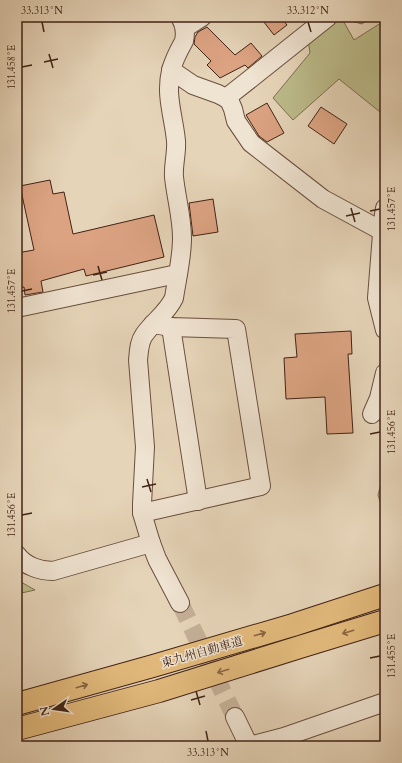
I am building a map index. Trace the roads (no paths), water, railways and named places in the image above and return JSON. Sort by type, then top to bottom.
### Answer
[{"type":"highway","name":"東九州自動車道","points":[[17,704],[264,634],[385,595]]},
{"type":"highway","name":"東九州自動車道","points":[[17,729],[159,691],[385,621]]},
{"type":"street","points":[[180,603],[157,559],[142,514],[145,447],[138,351],[144,336],[171,304],[174,298],[182,237],[174,176],[176,142],[172,119],[169,82],[171,70],[184,41],[183,23],[202,17]]},
{"type":"street","points":[[226,98],[328,17]]},
{"type":"street","points":[[171,70],[193,85],[226,98],[230,102],[236,121],[251,143],[323,199],[384,230]]},
{"type":"street","points":[[385,208],[377,298],[385,330]]},
{"type":"street","points":[[17,308],[177,274]]},
{"type":"street","points":[[142,514],[261,486],[236,329],[171,327],[153,324]]},
{"type":"street","points":[[171,327],[198,501]]},
{"type":"street","points":[[372,414],[379,398],[385,373]]},
{"type":"street","points":[[17,554],[25,563],[45,571],[151,543]]},
{"type":"street","points":[[235,717],[249,746],[284,737],[385,702]]},
{"type":"tunnel","points":[[180,603],[235,717]]}]
